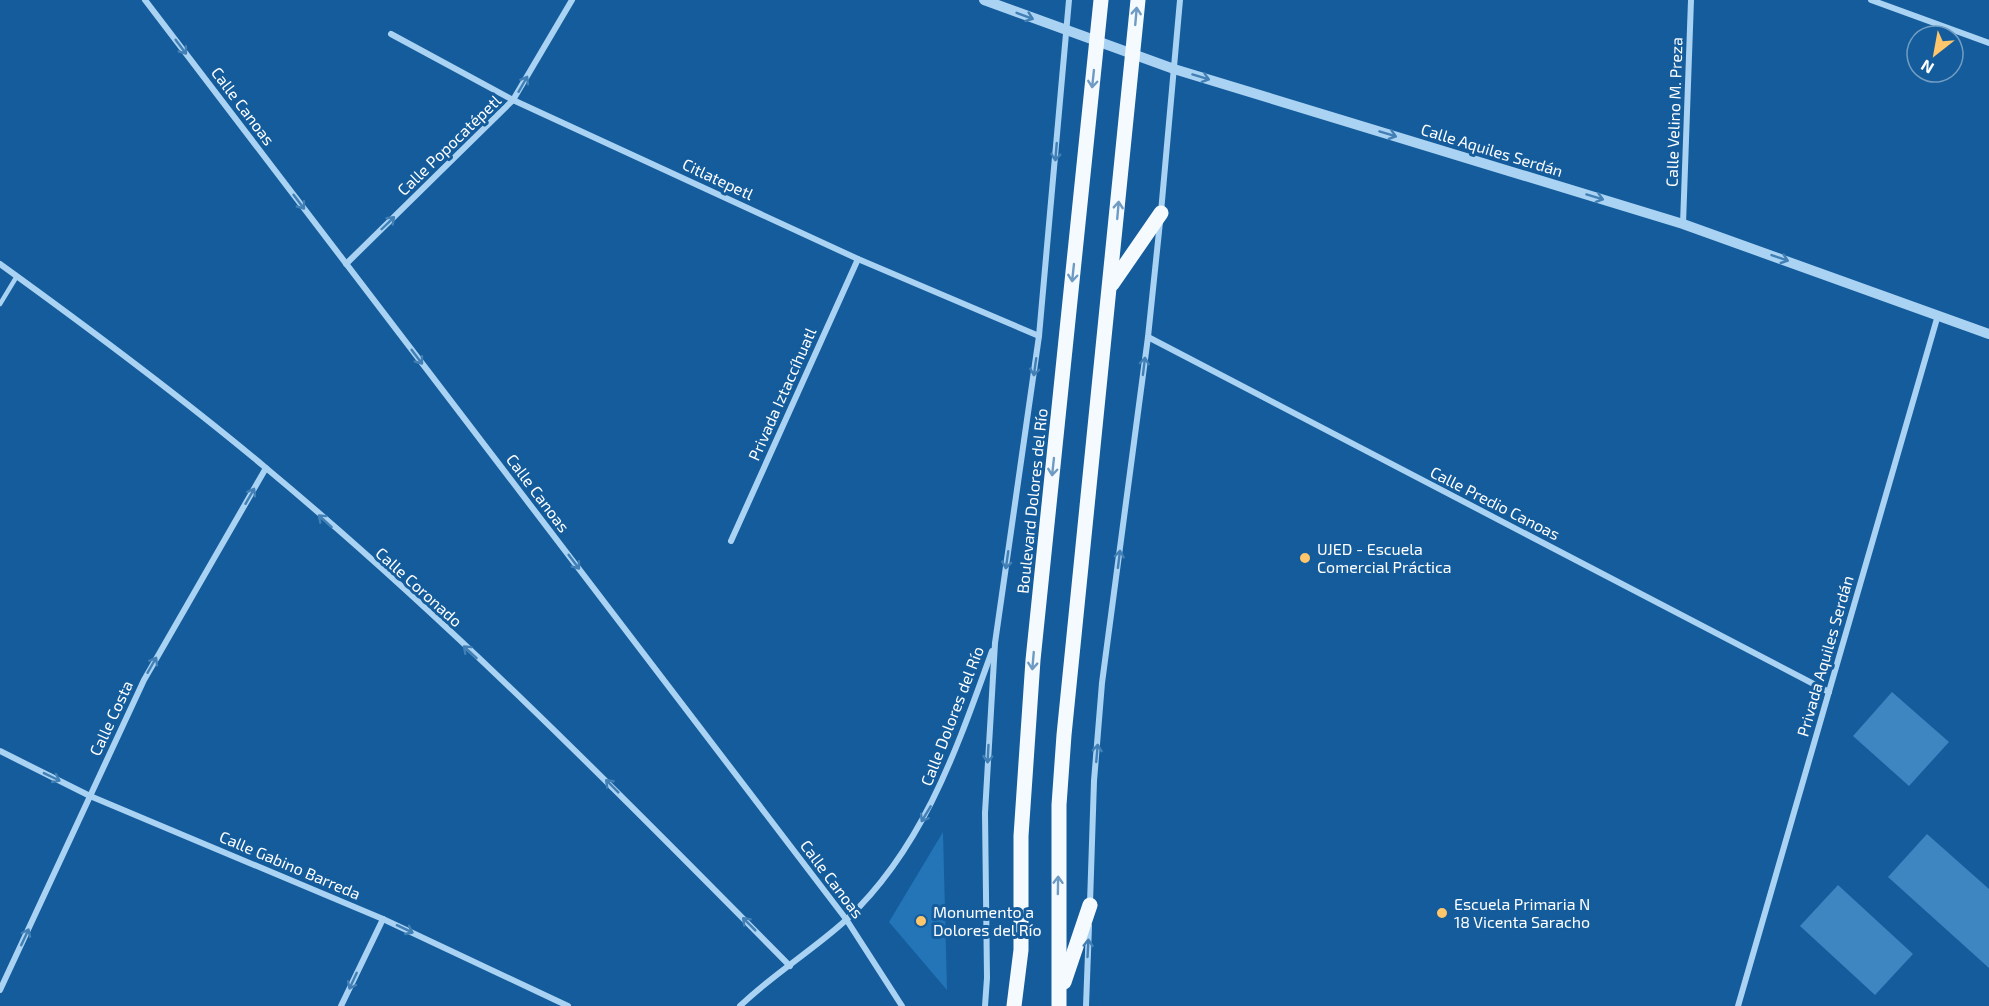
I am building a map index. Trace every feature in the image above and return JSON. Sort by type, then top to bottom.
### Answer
[{"type":"main road","name":"Boulevard Dolores del Río","points":[[1014,1006],[1021,950],[1021,836],[1033,660],[1101,0]]},
{"type":"main road","points":[[1060,1000],[1057,908],[1059,805],[1138,0]]},
{"type":"main road","points":[[1111,287],[1161,213]]},
{"type":"main road","points":[[1060,1000],[1090,905]]},
{"type":"street","name":"Calle Canoas","points":[[145,0],[846,919],[902,1006]]},
{"type":"street","name":"Calle Popocatépetl","points":[[346,264],[513,100],[572,0]]},
{"type":"street","name":"Calle Aquiles Serdán","points":[[984,0],[1174,69],[1683,224],[1989,334]]},
{"type":"street","points":[[985,1006],[987,978],[985,813],[995,643],[1039,336],[1069,0]]},
{"type":"street","points":[[1086,1006],[1094,781],[1102,683],[1148,338],[1180,0]]},
{"type":"street","name":"Calle Velino M. Preza","points":[[1683,224],[1691,0]]},
{"type":"street","points":[[1870,0],[1989,43]]},
{"type":"street","name":"Citlatepetl","points":[[391,34],[513,100],[858,259],[1039,336]]},
{"type":"street","name":"Privada Iztaccíhuatl","points":[[731,541],[858,259]]},
{"type":"street","name":"Calle Coronado","points":[[0,264],[103,339],[266,468],[427,612],[592,766],[790,966]]},
{"type":"street","name":"Privada Aquiles Serdán","points":[[1738,1006],[1938,314]]},
{"type":"street","name":"Calle Predio Canoas","points":[[1148,338],[1829,692]]},
{"type":"street","name":"Calle Costa","points":[[0,990],[144,680],[266,468]]},
{"type":"street","name":"Calle Dolores del Río","points":[[740,1006],[846,919],[905,849],[933,803],[954,756],[995,643]]},
{"type":"street","name":"Calle Gabino Barreda","points":[[0,751],[90,796],[383,919],[568,1006]]},
{"type":"street","points":[[341,1006],[383,919]]},
{"type":"lane","points":[[0,304],[17,276]]},
{"type":"shaded area","points":[[943,832],[947,990],[889,922]]},
{"type":"building","points":[[1892,692],[1949,742],[1909,786],[1853,736]]},
{"type":"building","points":[[1927,834],[1989,889],[1989,968],[1888,877]]},
{"type":"building","points":[[1838,885],[1913,954],[1875,995],[1800,926]]},
{"type":"place","name":"UJED - Escuela Comercial Práctica","points":[[1305,558]]},
{"type":"place","name":"Escuela Primaria N 18 Vicenta Saracho","points":[[1442,913]]},
{"type":"place","name":"Monumento a Dolores del Río","points":[[921,921]]}]
